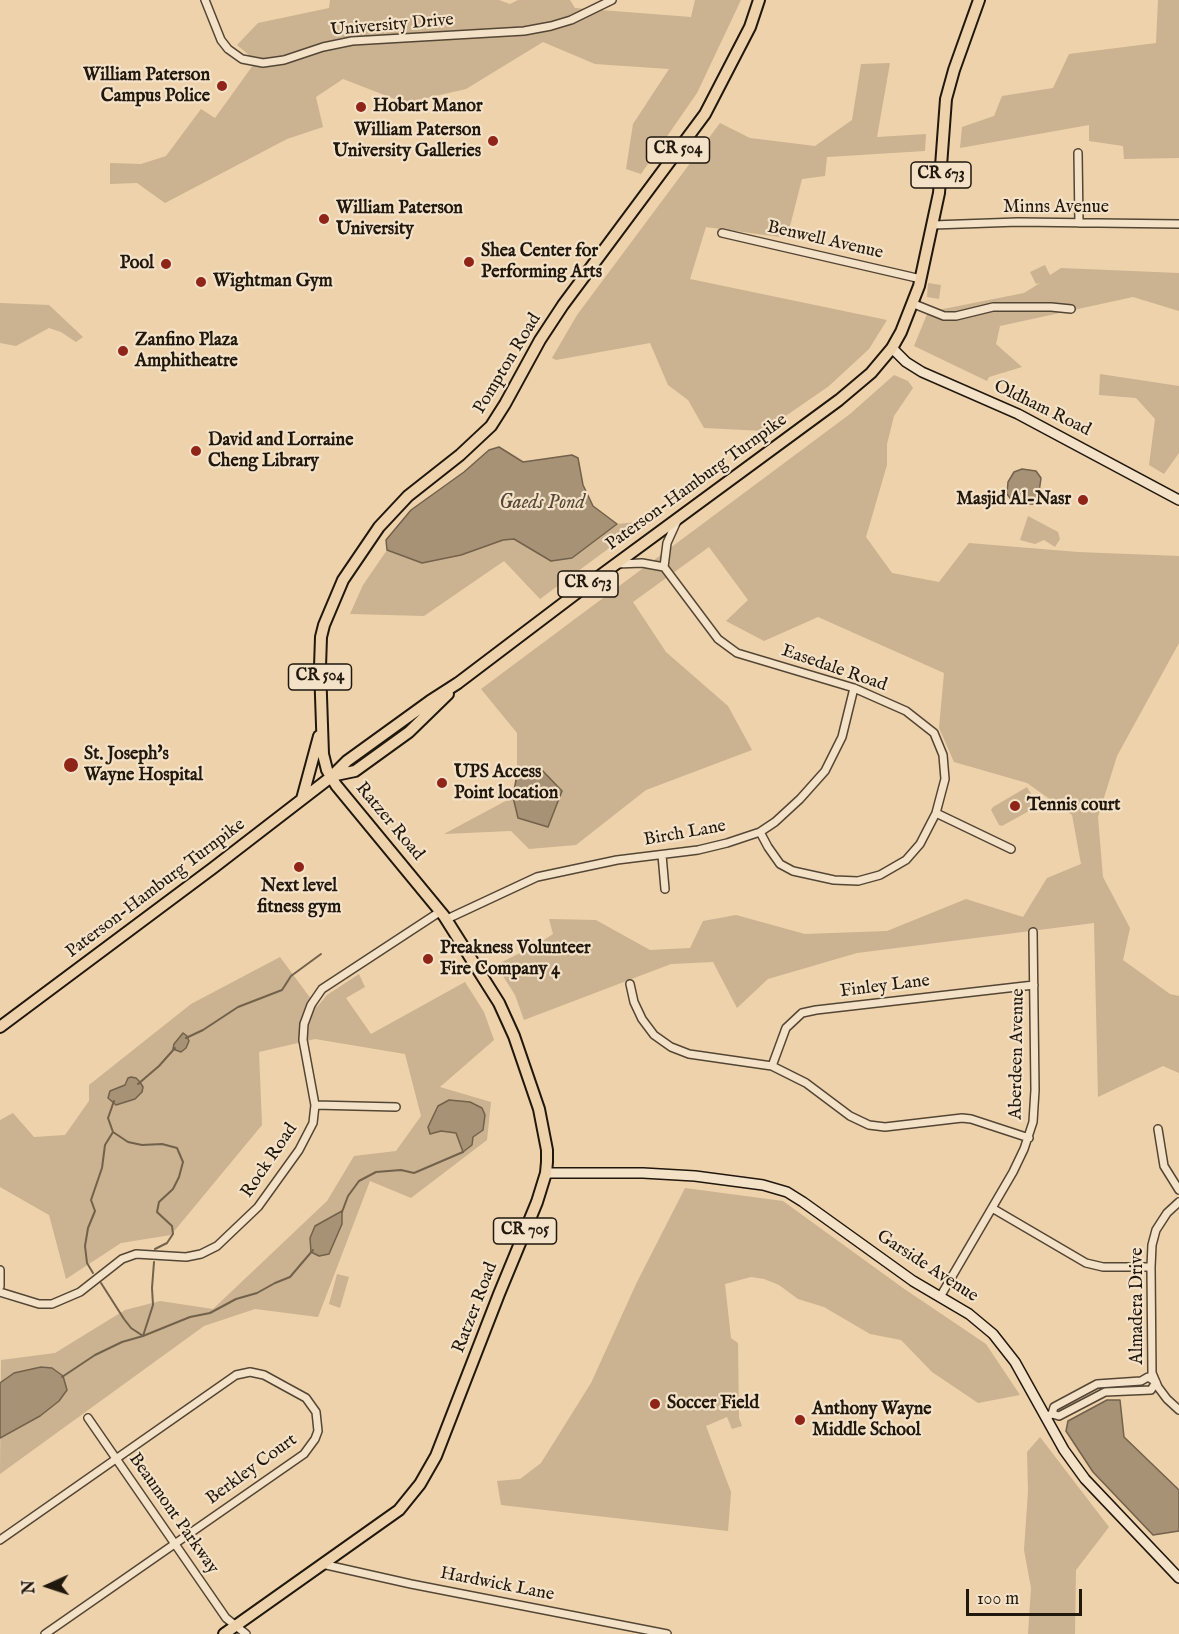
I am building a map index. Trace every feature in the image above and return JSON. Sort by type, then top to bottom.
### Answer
[{"type":"main road","name":"Pompton Road","points":[[331,777],[325,762],[322,727],[321,637],[329,612],[344,580],[379,527],[396,508],[491,426],[506,404],[540,340],[563,305],[705,114],[750,27],[759,0]]},
{"type":"main road","name":"CR 673","points":[[892,348],[908,320],[921,279],[941,178],[946,99],[979,0]]},
{"type":"main road","name":"Paterson-Hamburg Turnpike","points":[[0,1027],[331,777],[355,771],[409,732],[435,709],[458,683],[615,564],[839,400],[871,373],[892,348]]},
{"type":"main road","points":[[302,799],[322,727]]},
{"type":"main road","name":"Ratzer Road","points":[[224,1634],[399,1510],[413,1494],[426,1474],[460,1396],[537,1202],[546,1173],[547,1150],[544,1131],[514,1036],[499,1004],[444,916],[331,777]]},
{"type":"street","name":"University Drive","points":[[205,0],[221,40],[228,49],[242,59],[263,63],[284,60],[323,47],[352,41],[524,31],[572,20],[612,0]]},
{"type":"street","points":[[1078,153],[1079,223]]},
{"type":"street","name":"Minns Avenue","points":[[933,225],[1179,224]]},
{"type":"street","name":"Benwell Avenue","points":[[722,233],[921,279]]},
{"type":"street","points":[[914,304],[944,315],[956,316],[993,307],[1071,309]]},
{"type":"street","name":"Oldham Road","points":[[892,348],[906,362],[922,372],[1018,414],[1179,500]]},
{"type":"street","points":[[615,564],[642,563],[664,567],[667,543],[680,516]]},
{"type":"street","name":"Easedale Road","points":[[664,567],[718,639],[737,653],[854,688],[906,711],[934,733],[943,755],[945,779],[936,813],[920,844],[906,860],[880,876],[858,880],[834,880],[793,872],[780,864],[760,832]]},
{"type":"street","name":"Birch Lane","points":[[444,916],[537,877],[616,860],[698,850],[760,832],[801,799],[825,771],[842,737],[854,688]]},
{"type":"street","points":[[936,813],[1011,849]]},
{"type":"street","points":[[662,855],[665,889]]},
{"type":"street","name":"Rock Road","points":[[0,1292],[39,1304],[52,1304],[80,1292],[122,1259],[136,1254],[186,1257],[201,1254],[217,1246],[258,1207],[299,1150],[313,1123],[315,1106],[303,1040],[304,1024],[311,1005],[322,989],[444,916]]},
{"type":"street","name":"Aberdeen Avenue","points":[[940,1297],[992,1208],[1029,1138],[1035,1111],[1033,932]]},
{"type":"street","points":[[630,984],[634,1002],[642,1019],[654,1035],[671,1047],[690,1054],[772,1066],[806,1083],[850,1116],[868,1125],[885,1127],[962,1118],[1029,1138]]},
{"type":"street","name":"Finley Lane","points":[[772,1066],[786,1028],[802,1014],[816,1010],[1034,985]]},
{"type":"street","points":[[315,1106],[396,1107]]},
{"type":"street","points":[[1158,1129],[1164,1166],[1179,1190]]},
{"type":"street","name":"Garside Avenue","points":[[546,1173],[663,1173],[763,1185],[787,1192],[803,1202],[912,1281],[969,1314],[993,1334],[1015,1362],[1049,1416],[1064,1450],[1085,1479],[1179,1578]]},
{"type":"street","name":"Almadera Drive","points":[[1179,1202],[1167,1213],[1156,1230],[1152,1245],[1151,1267],[1152,1362],[1156,1382],[1167,1399],[1179,1410]]},
{"type":"street","points":[[992,1208],[1086,1263],[1103,1267],[1151,1267]]},
{"type":"street","points":[[0,1270],[0,1286]]},
{"type":"street","name":"Berkley Court","points":[[0,1540],[236,1375],[258,1372],[306,1398],[316,1412],[319,1423],[315,1440],[304,1454],[45,1634]]},
{"type":"street","points":[[1049,1416],[1059,1416],[1105,1392],[1150,1390],[1156,1382]]},
{"type":"street","name":"Beaumont Parkway","points":[[88,1418],[226,1618],[246,1634]]},
{"type":"street","name":"Hardwick Lane","points":[[322,1564],[411,1584],[667,1634]]},
{"type":"shaded area","points":[[330,0],[499,0],[510,4],[518,0],[570,0],[575,8],[691,17],[695,0],[741,0],[697,93],[641,174],[626,169],[633,124],[669,69],[595,64],[543,42],[466,89],[405,103],[343,79],[316,97],[323,127],[287,139],[165,203],[137,183],[110,184],[110,163],[141,164],[166,156],[201,109],[215,118],[256,61],[237,45],[258,23],[329,8]]},
{"type":"shaded area","points":[[1158,0],[1179,0],[1179,158],[1124,159],[1123,146],[1089,141],[1089,125],[960,148],[962,127],[994,116],[1002,96],[1053,88],[1069,54],[1156,43]]},
{"type":"shaded area","points":[[890,63],[877,137],[926,134],[925,151],[827,157],[825,176],[802,179],[787,238],[706,227],[690,279],[887,320],[869,349],[829,386],[764,431],[704,428],[688,400],[668,385],[650,343],[556,360],[552,358],[577,315],[720,123],[750,138],[815,146],[852,120],[861,64]]},
{"type":"shaded area","points":[[1045,265],[1050,275],[1061,268],[1179,273],[1179,311],[1133,297],[1000,326],[996,344],[1022,367],[989,377],[987,381],[914,346],[930,307],[938,310],[1024,293],[1040,283],[1036,284],[1030,272]]},
{"type":"shaded area","points":[[928,283],[941,285],[939,299],[927,297]]},
{"type":"shaded area","points":[[0,303],[49,305],[83,337],[76,342],[61,332],[49,328],[16,346],[0,343]]},
{"type":"shaded area","points":[[1100,374],[1179,386],[1179,453],[1164,474],[1149,465],[1155,419],[1136,398],[1099,395]]},
{"type":"shaded area","points":[[894,375],[908,381],[913,388],[894,416],[887,444],[887,465],[866,537],[892,573],[939,582],[969,543],[1078,552],[1179,556],[1179,643],[1117,756],[1098,817],[1103,877],[1130,928],[1123,960],[1170,994],[1179,996],[1179,1073],[1163,1066],[1098,1097],[1094,923],[857,953],[768,979],[737,1008],[713,962],[671,964],[524,1020],[515,995],[496,965],[553,934],[549,919],[596,920],[650,950],[690,948],[703,921],[736,915],[805,934],[887,931],[966,899],[1023,917],[1047,878],[1081,864],[1072,815],[1027,783],[954,762],[939,728],[944,673],[818,617],[764,641],[726,621],[748,600],[709,547],[633,602],[666,652],[728,706],[752,750],[646,790],[576,845],[529,849],[511,831],[444,834],[513,797],[518,818],[548,827],[552,815],[538,767],[517,774],[517,733],[481,689],[850,414]]},
{"type":"shaded area","points":[[1028,516],[1058,532],[1060,539],[1055,547],[1044,540],[1035,544],[1020,540]]},
{"type":"shaded area","points":[[646,521],[540,599],[504,561],[424,616],[350,614],[363,585],[387,550],[422,563],[461,555],[503,540],[514,539],[551,561],[572,558],[617,524]]},
{"type":"shaded area","name":"Tennis court","points":[[1027,787],[1038,806],[1002,826],[999,825],[991,810],[993,807]]},
{"type":"shaded area","points":[[280,957],[317,1007],[327,995],[359,974],[365,987],[346,998],[371,1034],[465,982],[484,1012],[494,1040],[440,1087],[491,1102],[487,1140],[411,1198],[370,1181],[318,1317],[255,1309],[204,1326],[0,1474],[1,1360],[55,1353],[125,1310],[160,1301],[213,1309],[327,1201],[354,1156],[396,1151],[421,1116],[405,1054],[315,1039],[259,1052],[262,1125],[171,1235],[121,1243],[66,1279],[49,1215],[0,1187],[0,1120],[13,1113],[34,1137],[65,1135],[89,1101],[89,1085],[191,1004]]},
{"type":"shaded area","points":[[685,1188],[783,1201],[903,1288],[986,1344],[1020,1395],[978,1403],[932,1372],[901,1340],[870,1334],[824,1307],[798,1299],[779,1285],[751,1277],[725,1284],[731,1338],[738,1343],[739,1418],[742,1426],[732,1429],[727,1417],[706,1426],[731,1492],[728,1531],[501,1505],[497,1481],[520,1479],[541,1463],[591,1383],[637,1282]]},
{"type":"shaded area","points":[[337,1274],[349,1277],[340,1308],[329,1304]]},
{"type":"shaded area","points":[[1040,1437],[1109,1527],[1076,1570],[1075,1634],[1028,1634],[1031,1588],[1024,1550],[1028,1491],[1027,1452]]},
{"type":"water","name":"Gaeds Pond","points":[[499,447],[523,462],[572,455],[578,458],[583,485],[593,506],[617,524],[572,558],[551,561],[514,539],[503,540],[461,555],[422,563],[387,550],[386,540],[411,510],[464,472],[489,450]]},
{"type":"water","points":[[1022,469],[1036,471],[1041,478],[1038,499],[1033,504],[1013,502],[1007,494],[1008,482],[1014,472]]},
{"type":"water","points":[[538,766],[562,791],[548,827],[518,818],[513,797],[517,774]]},
{"type":"water","points":[[183,1033],[189,1041],[181,1052],[173,1049],[174,1044]]},
{"type":"water","points":[[131,1077],[140,1082],[143,1087],[142,1092],[135,1099],[116,1105],[108,1098],[110,1091],[125,1085]]},
{"type":"water","points":[[449,1100],[470,1102],[482,1108],[485,1115],[483,1130],[473,1137],[472,1145],[463,1152],[456,1133],[441,1131],[430,1134],[428,1127],[438,1106]]},
{"type":"water","points":[[342,1211],[342,1224],[329,1254],[319,1256],[311,1252],[310,1238],[315,1226]]},
{"type":"water","points":[[41,1367],[52,1368],[63,1376],[67,1390],[59,1401],[40,1416],[0,1438],[0,1383],[14,1373]]},
{"type":"water","points":[[1107,1400],[1120,1400],[1124,1437],[1179,1490],[1179,1531],[1153,1535],[1093,1472],[1066,1431],[1068,1421]]},
{"type":"waterway","points":[[186,1038],[203,1030],[238,1007],[282,990],[291,976],[321,954]]},
{"type":"waterway","points":[[138,1084],[175,1048]]},
{"type":"waterway","points":[[114,1101],[108,1118],[113,1132],[128,1142],[142,1145],[162,1144],[177,1148],[183,1162],[173,1189],[159,1202],[157,1212],[172,1226],[173,1234],[167,1243],[155,1249]]},
{"type":"waterway","points":[[93,1273],[87,1263],[85,1246],[88,1228],[95,1211],[91,1200],[102,1168],[105,1145],[113,1132]]},
{"type":"waterway","points":[[342,1212],[348,1196],[359,1181],[376,1172],[401,1170],[414,1173],[463,1152]]},
{"type":"waterway","points":[[101,1283],[131,1328],[143,1336],[190,1317],[210,1313],[236,1299],[257,1293],[290,1277],[313,1250]]},
{"type":"waterway","points":[[62,1377],[95,1355],[122,1342],[143,1336],[153,1305],[154,1262]]},
{"type":"place","name":"William Paterson Campus Police","points":[[222,86]]},
{"type":"place","name":"Hobart Manor","points":[[361,107]]},
{"type":"place","name":"William Paterson University Galleries","points":[[493,141]]},
{"type":"place","name":"William Paterson University","points":[[324,219]]},
{"type":"place","name":"Shea Center for Performing Arts","points":[[469,262]]},
{"type":"place","name":"Pool","points":[[166,264]]},
{"type":"place","name":"Wightman Gym","points":[[201,282]]},
{"type":"place","name":"Zanfino Plaza Amphitheatre","points":[[123,351]]},
{"type":"place","name":"David and Lorraine Cheng Library","points":[[196,451]]},
{"type":"place","name":"Masjid Al-Nasr","points":[[1083,500]]},
{"type":"place","name":"St. Joseph's Wayne Hospital","points":[[71,765]]},
{"type":"place","name":"UPS Access Point location","points":[[442,783]]},
{"type":"place","name":"Tennis court","points":[[1015,806]]},
{"type":"place","name":"Next level fitness gym","points":[[299,867]]},
{"type":"place","name":"Preakness Volunteer Fire Company 4","points":[[428,959]]},
{"type":"place","name":"Soccer Field","points":[[655,1404]]},
{"type":"place","name":"Anthony Wayne Middle School","points":[[800,1420]]}]
